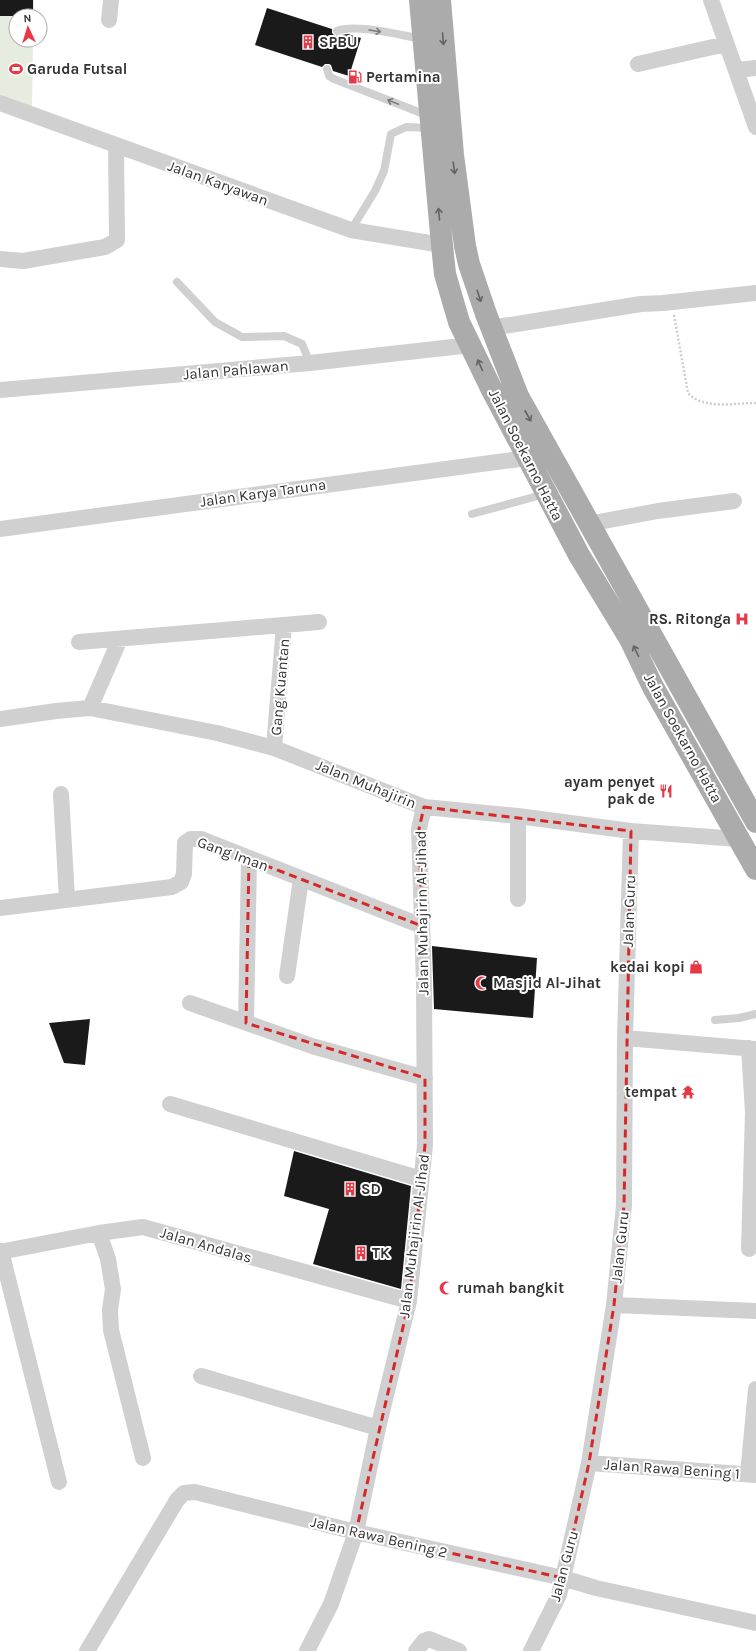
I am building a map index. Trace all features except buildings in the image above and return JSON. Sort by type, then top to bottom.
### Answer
[{"type":"main road","name":"Jalan Soekarno Hatta","points":[[422,1],[423,39],[445,274],[459,322],[488,383],[579,555],[630,639],[653,687],[756,869]]},
{"type":"main road","name":"Jalan Soekarno Hatta","points":[[422,1],[453,155],[465,246],[469,264],[518,396],[599,544],[756,822]]},
{"type":"main road","points":[[579,555],[599,544]]},
{"type":"street","points":[[110,0],[110,20]]},
{"type":"street","points":[[711,0],[756,127]]},
{"type":"street","points":[[638,64],[726,44]]},
{"type":"street","points":[[736,70],[756,68]]},
{"type":"street","name":"Jalan Karyawan","points":[[0,103],[351,230],[442,245]]},
{"type":"street","points":[[0,259],[23,261],[105,247],[117,240],[116,146]]},
{"type":"street","points":[[492,328],[641,304],[756,293]]},
{"type":"street","name":"Jalan Pahlawan","points":[[0,390],[310,363],[471,345]]},
{"type":"street","name":"Jalan Karya Taruna","points":[[0,529],[527,458]]},
{"type":"street","points":[[588,524],[658,511],[734,501]]},
{"type":"street","points":[[79,642],[319,622]]},
{"type":"street","name":"Gang Kuantan","points":[[274,748],[284,625]]},
{"type":"street","points":[[90,708],[120,639]]},
{"type":"street","name":"Jalan Muhajirin","points":[[0,719],[90,708],[217,733],[274,748],[424,807],[518,816],[631,831],[738,839]]},
{"type":"street","points":[[61,794],[67,899]]},
{"type":"street","name":"Jalan Muhajirin Al-Jihad","points":[[307,1651],[331,1604],[356,1532],[378,1428],[409,1302],[425,1144],[419,829],[424,807]]},
{"type":"street","points":[[518,816],[518,899]]},
{"type":"street","name":"Jalan Guru","points":[[531,1651],[559,1595],[589,1463],[614,1305],[624,1205],[625,1038],[631,831]]},
{"type":"street","name":"Gang Iman","points":[[0,908],[172,887],[180,882],[184,874],[185,842],[191,839],[201,839],[422,926]]},
{"type":"street","points":[[246,1023],[249,859]]},
{"type":"street","points":[[287,976],[301,879]]},
{"type":"street","points":[[190,1003],[312,1046],[424,1078]]},
{"type":"street","points":[[625,1038],[752,1048],[753,1112],[749,1249]]},
{"type":"street","points":[[170,1104],[421,1179]]},
{"type":"street","name":"Jalan Andalas","points":[[1,1252],[99,1233],[143,1227],[409,1302]]},
{"type":"street","points":[[99,1233],[108,1259],[113,1289],[110,1310],[111,1330],[143,1458]]},
{"type":"street","points":[[1,1252],[59,1482]]},
{"type":"street","points":[[614,1305],[756,1311]]},
{"type":"street","points":[[201,1376],[378,1428]]},
{"type":"street","points":[[752,1475],[756,1389]]},
{"type":"street","name":"Jalan Rawa Bening 1","points":[[589,1463],[752,1475]]},
{"type":"street","name":"Jalan Rawa Bening 2","points":[[87,1651],[177,1500],[184,1493],[195,1492],[356,1532],[563,1578],[596,1588],[756,1623]]},
{"type":"street","points":[[416,1651],[424,1641],[429,1639],[459,1651]]},
{"type":"lane","points":[[337,31],[344,28],[359,29],[423,39]]},
{"type":"lane","points":[[327,69],[329,76],[334,79],[430,122]]},
{"type":"lane","points":[[351,230],[376,191],[384,171],[391,134],[406,127],[430,122]]},
{"type":"lane","points":[[177,282],[215,322],[242,337],[284,336],[302,344],[310,363]]},
{"type":"lane","points":[[472,514],[546,494]]},
{"type":"lane","points":[[715,1020],[739,1018],[756,1014]]},
{"type":"path","points":[[663,303],[675,315],[688,393],[694,400],[705,404],[756,403]]},
{"type":"highlighted area","points":[[424,807],[631,831],[624,1205],[614,1305],[589,1463],[563,1578],[356,1532],[409,1301],[425,1145],[425,1078],[246,1023],[249,859],[422,926],[419,829]]},
{"type":"shaded area","name":"Garuda Futsal","points":[[0,0],[34,0],[34,8],[8,8],[8,48],[33,48],[32,110],[0,99]]},
{"type":"place","name":"SPBU","points":[[308,42]]},
{"type":"place","name":"Garuda Futsal","points":[[16,69]]},
{"type":"place","name":"Pertamina","points":[[355,77]]},
{"type":"place","name":"RS. Ritonga","points":[[742,619]]},
{"type":"place","name":"ayam penyet pak de","points":[[666,791]]},
{"type":"place","name":"kedai kopi","points":[[696,967]]},
{"type":"place","name":"Masjid Al-Jihat","points":[[482,983]]},
{"type":"place","name":"tempat","points":[[688,1092]]},
{"type":"place","name":"SD","points":[[350,1189]]},
{"type":"place","name":"TK","points":[[361,1253]]},
{"type":"place","name":"rumah bangkit","points":[[446,1288]]}]
